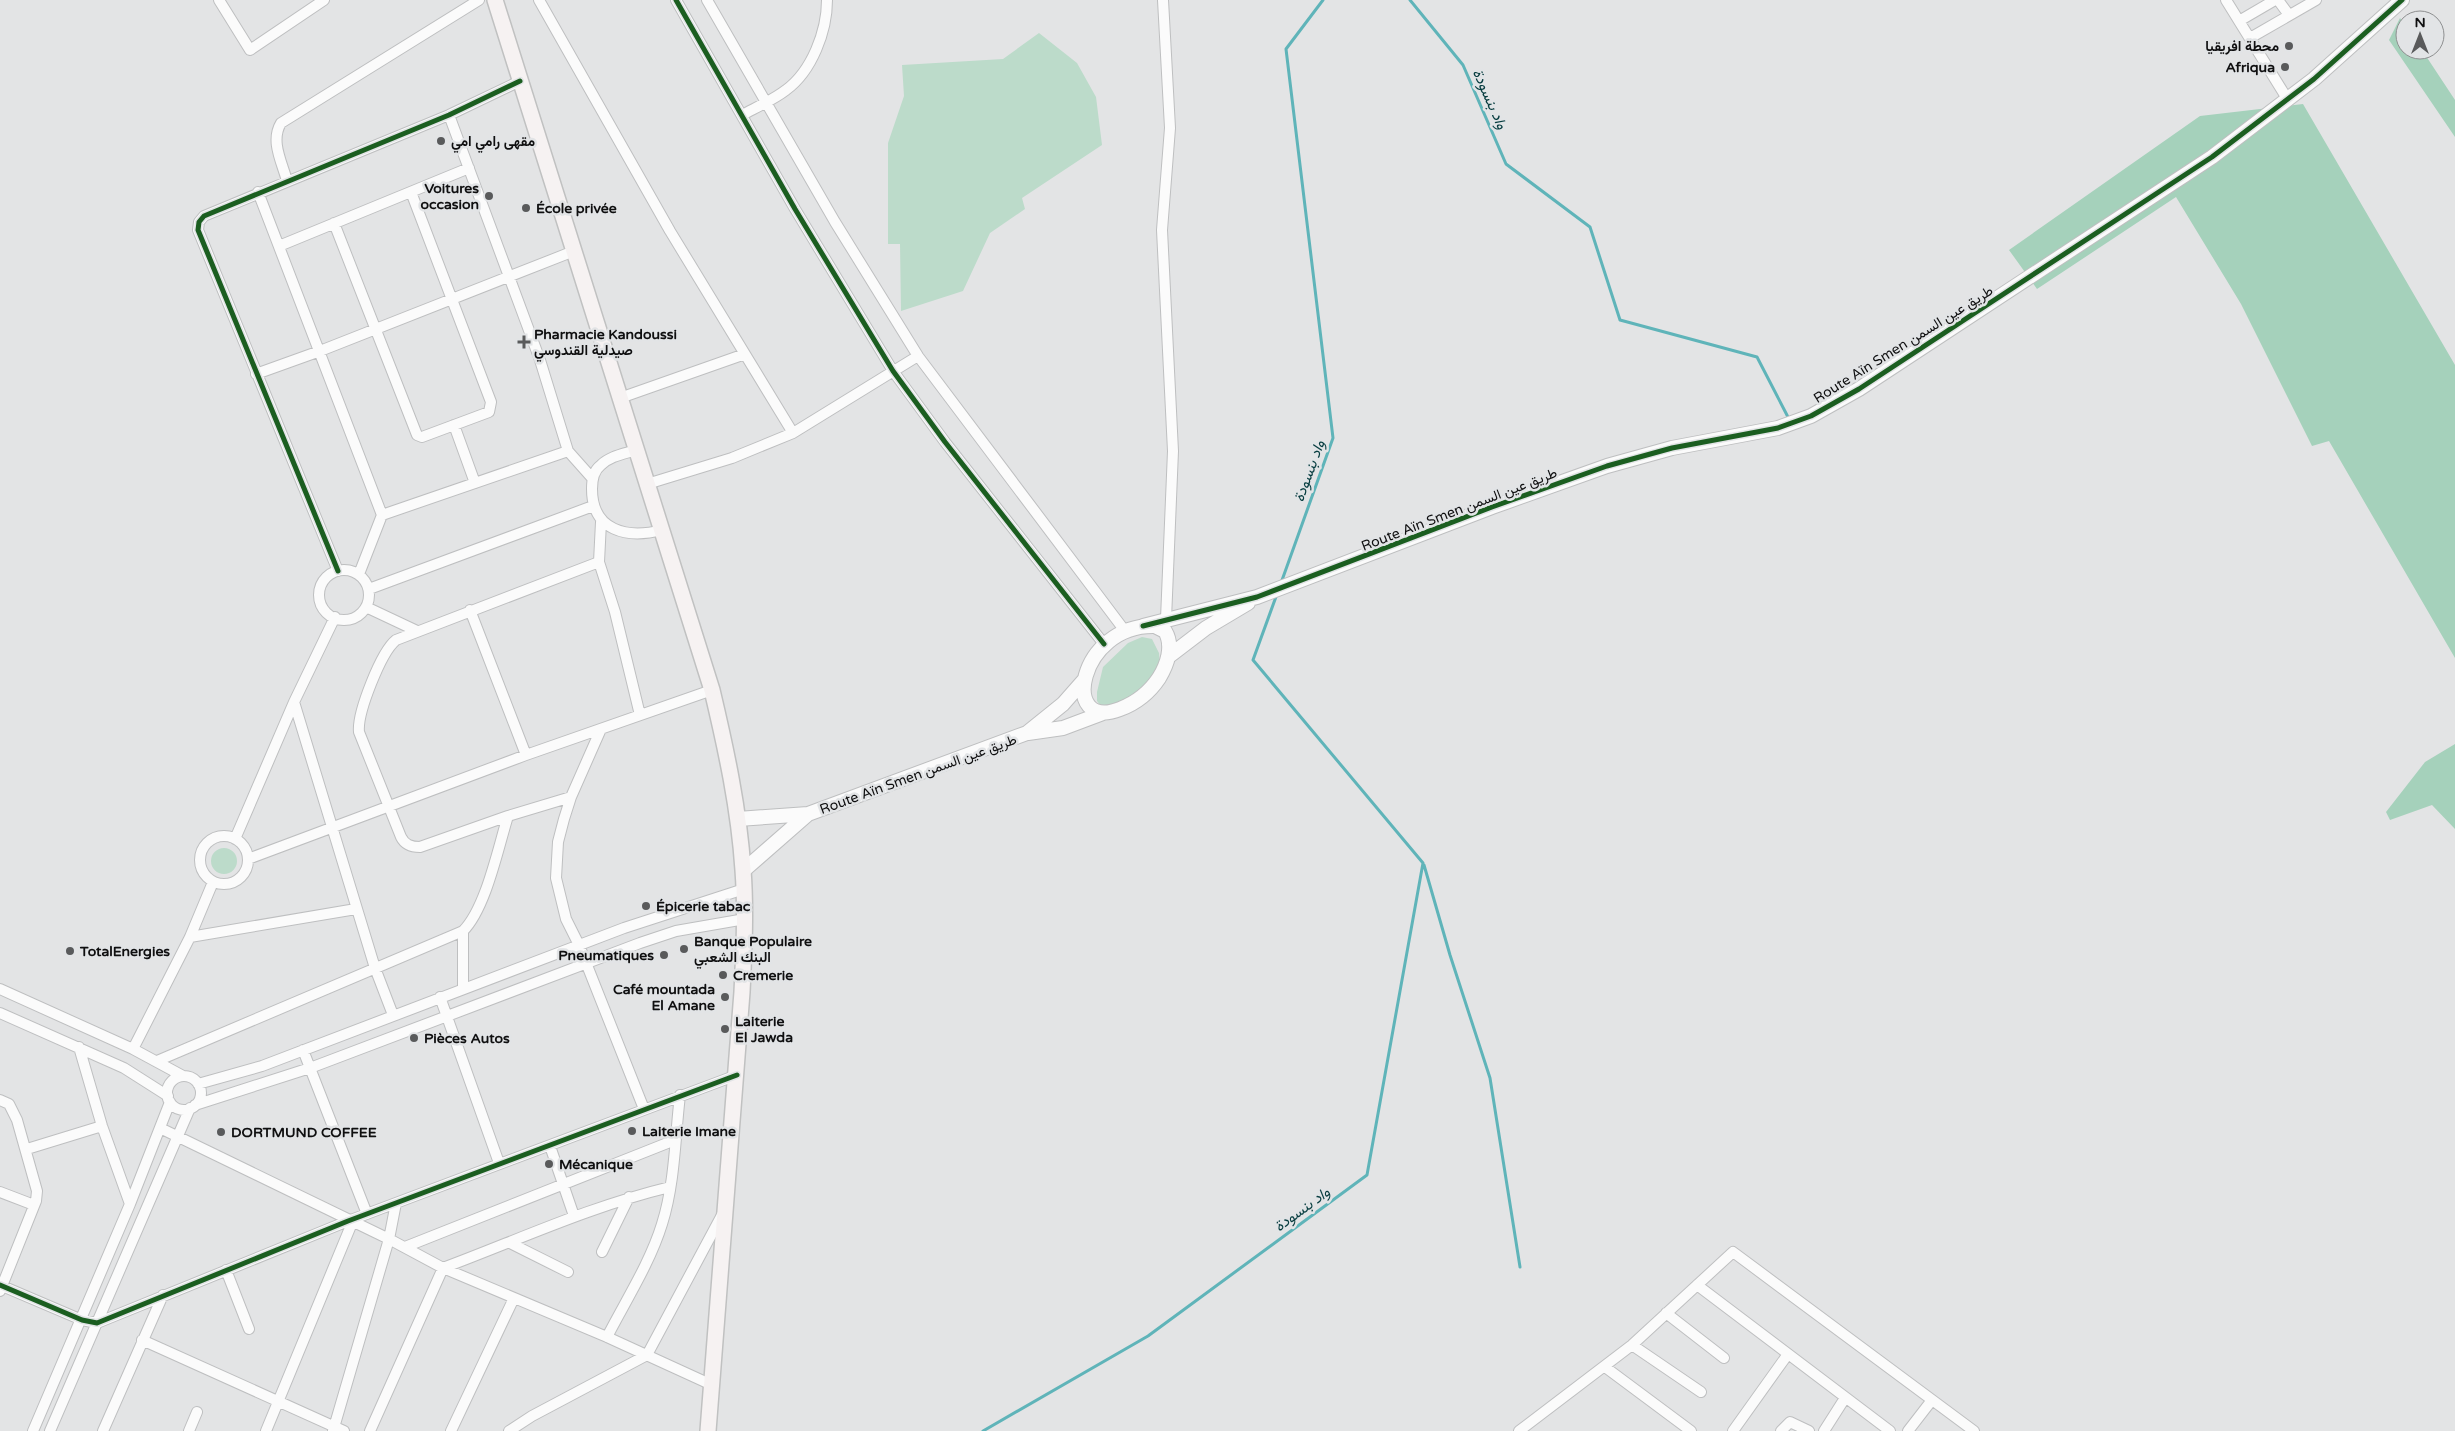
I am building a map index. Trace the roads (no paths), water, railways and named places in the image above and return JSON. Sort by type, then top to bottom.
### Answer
[{"type":"main road","points":[[495,0],[712,690],[728,757],[738,819],[744,870],[745,919],[737,1075],[708,1431]]},
{"type":"street","points":[[219,0],[250,50],[324,0]]},
{"type":"street","points":[[287,181],[275,139],[276,131],[281,123],[479,0]]},
{"type":"street","points":[[539,0],[670,231],[793,433]]},
{"type":"street","points":[[676,0],[859,316],[894,371],[945,442],[1104,644]]},
{"type":"street","points":[[707,0],[862,268],[918,356],[1125,630]]},
{"type":"street","points":[[742,115],[788,89],[809,62],[823,31],[827,0]]},
{"type":"street","points":[[1164,0],[1170,128],[1162,230],[1173,451],[1166,619]]},
{"type":"street","points":[[2226,0],[2288,100]]},
{"type":"street","points":[[2239,21],[2277,0],[2289,15]]},
{"type":"street","points":[[2250,38],[2316,0]]},
{"type":"street","name":"Route Aïn Smen طريق عين السمن","points":[[1143,626],[1257,597],[1492,507],[1607,466],[1672,448],[1778,428],[1810,416],[1859,389],[2204,163],[2288,100],[2402,0]]},
{"type":"street","points":[[338,571],[256,374],[198,226],[204,216],[258,192],[449,115],[520,81]]},
{"type":"street","points":[[449,115],[540,360],[568,451],[592,478]]},
{"type":"street","points":[[279,246],[469,168]]},
{"type":"street","points":[[258,192],[382,514],[359,574]]},
{"type":"street","points":[[334,223],[417,435],[422,437],[489,412],[491,406],[411,192]]},
{"type":"street","points":[[256,374],[320,351],[574,251]]},
{"type":"street","points":[[620,398],[745,354]]},
{"type":"street","points":[[647,484],[732,458],[793,433],[918,356]]},
{"type":"street","points":[[454,426],[475,483]]},
{"type":"street","points":[[636,450],[607,460],[598,468],[592,478],[593,506],[601,522],[598,562],[615,612],[640,715]]},
{"type":"street","points":[[382,514],[568,451]]},
{"type":"street","points":[[369,589],[593,506]]},
{"type":"street","points":[[601,522],[614,529],[629,533],[644,534],[662,530]]},
{"type":"street","points":[[571,797],[415,847],[404,842],[359,732],[359,717],[387,649],[402,636],[598,562]]},
{"type":"street","points":[[349,570],[359,574],[369,589],[366,607],[358,615],[351,618],[335,617],[323,607],[320,592],[325,579],[338,571],[349,570]]},
{"type":"street","name":"Route Aïn Smen طريق عين السمن","points":[[1168,657],[1206,628],[1257,597]]},
{"type":"street","points":[[366,607],[417,631]]},
{"type":"street","points":[[470,610],[526,755]]},
{"type":"street","points":[[235,839],[294,702],[335,617]]},
{"type":"street","points":[[1143,626],[1155,626],[1165,631],[1169,643],[1168,657],[1159,678],[1143,696],[1124,708],[1103,713],[1094,711],[1087,702],[1084,692],[1085,679],[1092,660],[1104,644],[1125,630],[1143,626]]},
{"type":"street","name":"Route Aïn Smen طريق عين السمن","points":[[1027,733],[1063,704],[1085,679]]},
{"type":"street","points":[[248,859],[526,755],[712,690]]},
{"type":"street","points":[[294,702],[356,909],[392,1015]]},
{"type":"street","name":"Route Aïn Smen طريق عين السمن","points":[[738,819],[808,814],[1027,733],[1063,728],[1103,713]]},
{"type":"street","points":[[602,729],[571,797],[558,842],[556,878],[566,919],[579,945],[644,1109]]},
{"type":"street","name":"Route Aïn Smen طريق عين السمن","points":[[744,870],[808,814]]},
{"type":"street","points":[[158,1060],[463,931],[473,918],[481,901],[508,816]]},
{"type":"street","points":[[218,837],[235,839],[245,848],[248,859],[245,873],[237,880],[228,884],[214,882],[205,876],[200,867],[202,850],[209,842],[218,837]]},
{"type":"street","points":[[133,1049],[190,936],[214,882]]},
{"type":"street","points":[[198,1084],[235,1075],[665,913],[744,889]]},
{"type":"street","points":[[190,936],[356,909]]},
{"type":"street","points":[[0,1013],[124,1068],[169,1099],[179,1109],[193,1107],[310,1068],[586,963],[676,931],[745,919]]},
{"type":"street","points":[[463,931],[463,988]]},
{"type":"street","points":[[0,989],[158,1060],[183,1076],[194,1080],[198,1084],[200,1095],[178,1138],[50,1431]]},
{"type":"street","points":[[440,997],[499,1162]]},
{"type":"street","points":[[79,1047],[102,1126],[130,1204]]},
{"type":"street","points":[[303,1050],[367,1214]]},
{"type":"street","points":[[0,1100],[11,1107],[27,1149],[37,1186],[37,1196],[34,1205],[1,1288],[82,1320],[97,1323],[499,1162],[550,1146],[680,1095],[737,1075]]},
{"type":"street","points":[[33,1431],[82,1320],[160,1128],[169,1099],[169,1085],[183,1076]]},
{"type":"street","points":[[607,1337],[654,1245],[666,1208],[680,1095]]},
{"type":"street","points":[[27,1149],[102,1126]]},
{"type":"street","points":[[160,1128],[350,1222],[389,1239],[443,1268],[607,1337],[712,1385]]},
{"type":"street","points":[[405,1247],[675,1140]]},
{"type":"street","points":[[550,1146],[574,1216]]},
{"type":"street","points":[[370,1431],[443,1268],[574,1216],[629,1197],[670,1187]]},
{"type":"street","points":[[0,1192],[34,1205]]},
{"type":"street","points":[[602,1252],[629,1197]]},
{"type":"street","points":[[142,1340],[337,1430],[389,1239],[396,1203]]},
{"type":"street","points":[[508,1431],[542,1410],[647,1355],[725,1209]]},
{"type":"street","points":[[266,1431],[350,1222]]},
{"type":"street","points":[[510,1243],[568,1272]]},
{"type":"street","points":[[1519,1431],[1632,1345],[1733,1252],[1974,1431]]},
{"type":"street","points":[[226,1270],[249,1329]]},
{"type":"street","points":[[1697,1285],[1890,1431]]},
{"type":"street","points":[[103,1431],[163,1295]]},
{"type":"street","points":[[451,1431],[514,1298]]},
{"type":"street","points":[[1666,1313],[1724,1358]]},
{"type":"street","points":[[1632,1345],[1701,1392]]},
{"type":"street","points":[[1733,1431],[1788,1354]]},
{"type":"street","points":[[1605,1367],[1691,1431]]},
{"type":"street","points":[[1824,1431],[1845,1398]]},
{"type":"street","points":[[1908,1431],[1932,1400]]},
{"type":"street","points":[[189,1431],[197,1412]]},
{"type":"street","points":[[1781,1431],[1790,1422],[1809,1431]]},
{"type":"waterway","name":"واد بنسودة","points":[[1281,583],[1333,438],[1286,49],[1323,0]]},
{"type":"waterway","name":"واد بنسودة","points":[[1410,0],[1463,65],[1506,164],[1590,227],[1620,320],[1757,357],[1789,419]]},
{"type":"waterway","name":"واد بنسودة","points":[[983,1431],[1148,1336],[1367,1175],[1423,863],[1253,660],[1277,594]]},
{"type":"waterway","name":"واد بنسودة","points":[[1424,865],[1450,955],[1490,1078],[1520,1267]]},
{"type":"place","name":"محطة افريقيا","points":[[2289,46]]},
{"type":"place","name":"Afriqua","points":[[2285,67]]},
{"type":"place","name":"مقهى رامي امي","points":[[441,141]]},
{"type":"place","name":"Voitures occasion","points":[[489,196]]},
{"type":"place","name":"École privée","points":[[526,208]]},
{"type":"place","name":"Pharmacie Kandoussi صيدلية القندوسي","points":[[524,342]]},
{"type":"place","name":"Épicerie tabac","points":[[646,906]]},
{"type":"place","name":"Banque Populaire البنك الشعبي","points":[[684,949]]},
{"type":"place","name":"TotalEnergies","points":[[70,951]]},
{"type":"place","name":"Pneumatiques","points":[[664,955]]},
{"type":"place","name":"Cremerie","points":[[723,975]]},
{"type":"place","name":"Café mountada El Amane","points":[[725,997]]},
{"type":"place","name":"Laiterie El Jawda","points":[[725,1029]]},
{"type":"place","name":"Pièces Autos","points":[[414,1038]]},
{"type":"place","name":"Laiterie Imane","points":[[632,1131]]},
{"type":"place","name":"DORTMUND COFFEE","points":[[221,1132]]},
{"type":"place","name":"Mécanique","points":[[549,1164]]}]
